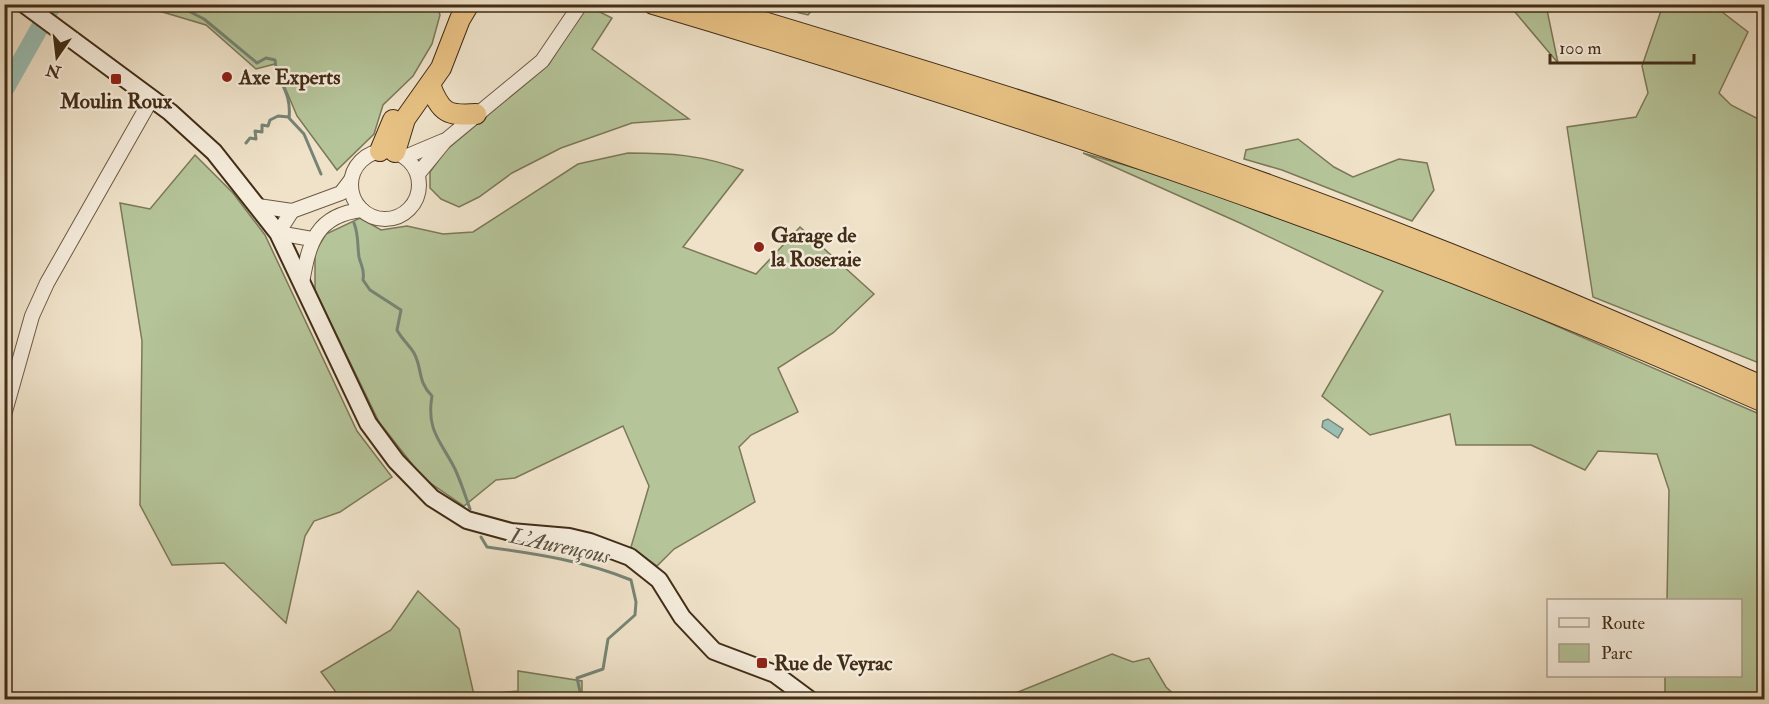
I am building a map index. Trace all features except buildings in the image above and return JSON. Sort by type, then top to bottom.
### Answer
[{"type":"highway","points":[[393,154],[397,111],[426,75],[441,46],[451,18],[449,4]]},
{"type":"highway","points":[[393,154],[405,119],[430,85],[469,4]]},
{"type":"highway","points":[[653,4],[965,100],[1246,194],[1423,260],[1612,336],[1764,402]]},
{"type":"highway","points":[[704,4],[1044,110],[1283,192],[1418,241],[1626,326],[1764,387]]},
{"type":"highway","points":[[430,85],[436,102],[446,112],[459,116],[476,114]]},
{"type":"main road","points":[[24,4],[152,98],[202,139],[258,206],[278,233],[368,423],[396,461],[432,498],[467,520],[511,532],[590,542],[630,557],[659,580],[697,636],[714,651],[775,674],[810,699]]},
{"type":"street","points":[[351,180],[355,201],[362,210],[382,219],[403,214],[416,200],[419,190],[418,174],[445,141],[542,61],[580,4]]},
{"type":"street","points":[[4,415],[32,316],[42,294],[152,98]]},
{"type":"street","points":[[258,206],[292,211],[341,193],[361,161],[445,141]]},
{"type":"street","points":[[393,154],[418,174]]},
{"type":"street","points":[[302,283],[312,239],[329,221],[348,212],[362,210]]},
{"type":"street","points":[[292,211],[278,233],[312,239]]},
{"type":"green space","points":[[139,5],[437,5],[440,15],[432,44],[413,76],[383,105],[374,134],[337,170],[297,116],[275,64],[256,69],[206,25]]},
{"type":"green space","points":[[586,5],[612,18],[592,49],[689,119],[632,123],[561,148],[512,173],[479,197],[459,207],[441,199],[430,188],[430,172],[445,151],[549,64]]},
{"type":"green space","points":[[767,5],[816,5],[808,15]]},
{"type":"green space","points":[[1509,5],[1546,5],[1558,63]]},
{"type":"green space","points":[[1663,5],[1713,5],[1748,32],[1719,93],[1731,105],[1764,122],[1764,365],[1593,297],[1567,127],[1636,117],[1648,93],[1642,66]]},
{"type":"green space","points":[[1298,139],[1334,167],[1353,177],[1399,159],[1427,163],[1434,190],[1412,221],[1282,170],[1244,159],[1246,150]]},
{"type":"green space","points":[[628,153],[686,156],[714,161],[743,170],[683,247],[756,274],[800,227],[874,294],[833,333],[778,368],[798,412],[751,435],[739,447],[755,502],[674,549],[657,566],[631,547],[649,486],[623,426],[515,478],[496,480],[464,506],[423,478],[379,422],[315,290],[315,252],[326,234],[360,218],[381,230],[407,226],[443,234],[473,232],[578,164]]},
{"type":"green space","points":[[1083,153],[1166,177],[1471,289],[1764,416],[1764,699],[1665,699],[1665,677],[1742,677],[1742,599],[1667,599],[1669,490],[1657,454],[1598,451],[1585,470],[1531,445],[1456,445],[1450,414],[1370,435],[1322,396],[1383,291],[1240,223]]},
{"type":"green space","points":[[195,155],[233,193],[265,235],[357,431],[392,477],[340,512],[314,521],[305,536],[286,623],[224,563],[172,565],[140,505],[142,341],[120,203],[150,209]]},
{"type":"green space","points":[[418,591],[459,629],[474,695],[518,691],[518,671],[582,681],[582,699],[341,699],[321,672],[391,630]]},
{"type":"green space","points":[[1112,654],[1133,662],[1149,658],[1166,687],[1179,699],[1001,699]]},
{"type":"water","points":[[1328,419],[1343,429],[1338,438],[1322,427],[1323,421]]},
{"type":"waterway","points":[[4,91],[53,4]]},
{"type":"waterway","points":[[175,4],[204,19],[257,63],[266,58],[275,60],[288,100],[289,118],[304,134],[321,174]]},
{"type":"waterway","points":[[246,143],[250,138],[256,139],[255,131],[262,132],[262,125],[268,126],[270,120],[278,116],[289,117]]},
{"type":"waterway","name":"L'Aurençous","points":[[354,223],[363,280],[370,290],[401,310],[397,330],[417,359],[424,385],[432,396],[433,427],[455,469],[470,509]]},
{"type":"waterway","name":"L'Aurençous","points":[[481,537],[487,547],[578,563],[631,580],[636,602],[635,615],[608,639],[603,669],[577,678],[582,700]]},
{"type":"place","name":"Axe Experts","points":[[227,77]]},
{"type":"place","name":"Moulin Roux","points":[[116,79]]},
{"type":"place","name":"Garage de la Roseraie","points":[[759,247]]},
{"type":"place","name":"Rue de Veyrac","points":[[762,663]]}]
